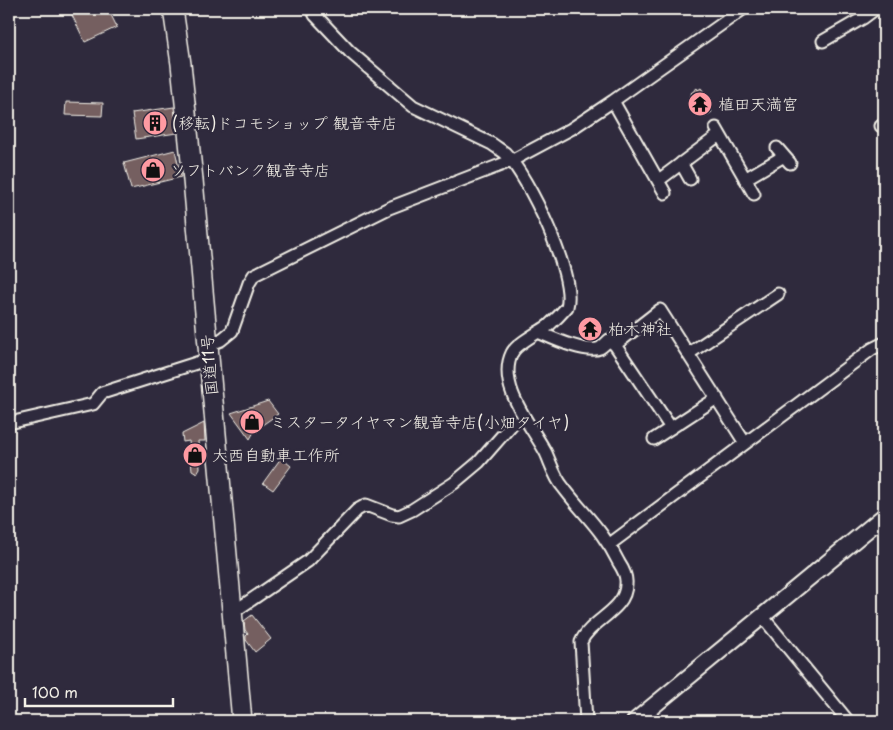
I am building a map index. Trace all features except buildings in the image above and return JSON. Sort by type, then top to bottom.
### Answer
[{"type":"highway","name":"国道11号","points":[[174,9],[190,150],[242,721]]},
{"type":"street","points":[[312,9],[350,52],[413,106],[492,144],[504,152],[529,189],[549,229],[559,255],[568,295],[567,307],[549,325],[512,352],[508,371],[510,387],[528,424],[545,451],[561,486],[595,523],[610,544],[626,577],[627,586],[618,604],[587,632],[581,642],[586,721]]},
{"type":"street","points":[[9,423],[93,404],[102,393],[208,352],[232,331],[254,275],[389,208],[511,161],[571,129],[743,9]]},
{"type":"street","points":[[823,41],[875,9]]},
{"type":"street","points":[[613,101],[666,193]]},
{"type":"street","points":[[658,180],[681,163],[717,131],[754,194]]},
{"type":"street","points":[[745,179],[784,155]]},
{"type":"street","points":[[681,163],[690,179]]},
{"type":"street","points":[[688,354],[778,294]]},
{"type":"street","points":[[615,344],[660,310],[745,443]]},
{"type":"street","points":[[538,332],[574,346],[590,349],[599,348],[609,340],[615,344],[671,428]]},
{"type":"street","points":[[610,544],[872,349],[884,343]]},
{"type":"street","points":[[654,438],[717,398]]},
{"type":"street","points":[[232,613],[308,561],[358,510],[366,506],[398,516],[412,510],[454,483],[479,462],[514,422]]},
{"type":"street","points":[[635,721],[884,516]]},
{"type":"street","points":[[762,616],[848,721]]},
{"type":"place","name":"植田天満宮","points":[[700,104]]},
{"type":"place","name":"(移転)ドコモショップ 観音寺店","points":[[155,123]]},
{"type":"place","name":"ソフトバンク観音寺店","points":[[153,170]]},
{"type":"place","name":"柏木神社","points":[[590,329]]},
{"type":"place","name":"ミスタータイヤマン観音寺店(小畑タイヤ)","points":[[252,422]]},
{"type":"place","name":"大西自動車工作所","points":[[195,455]]}]
